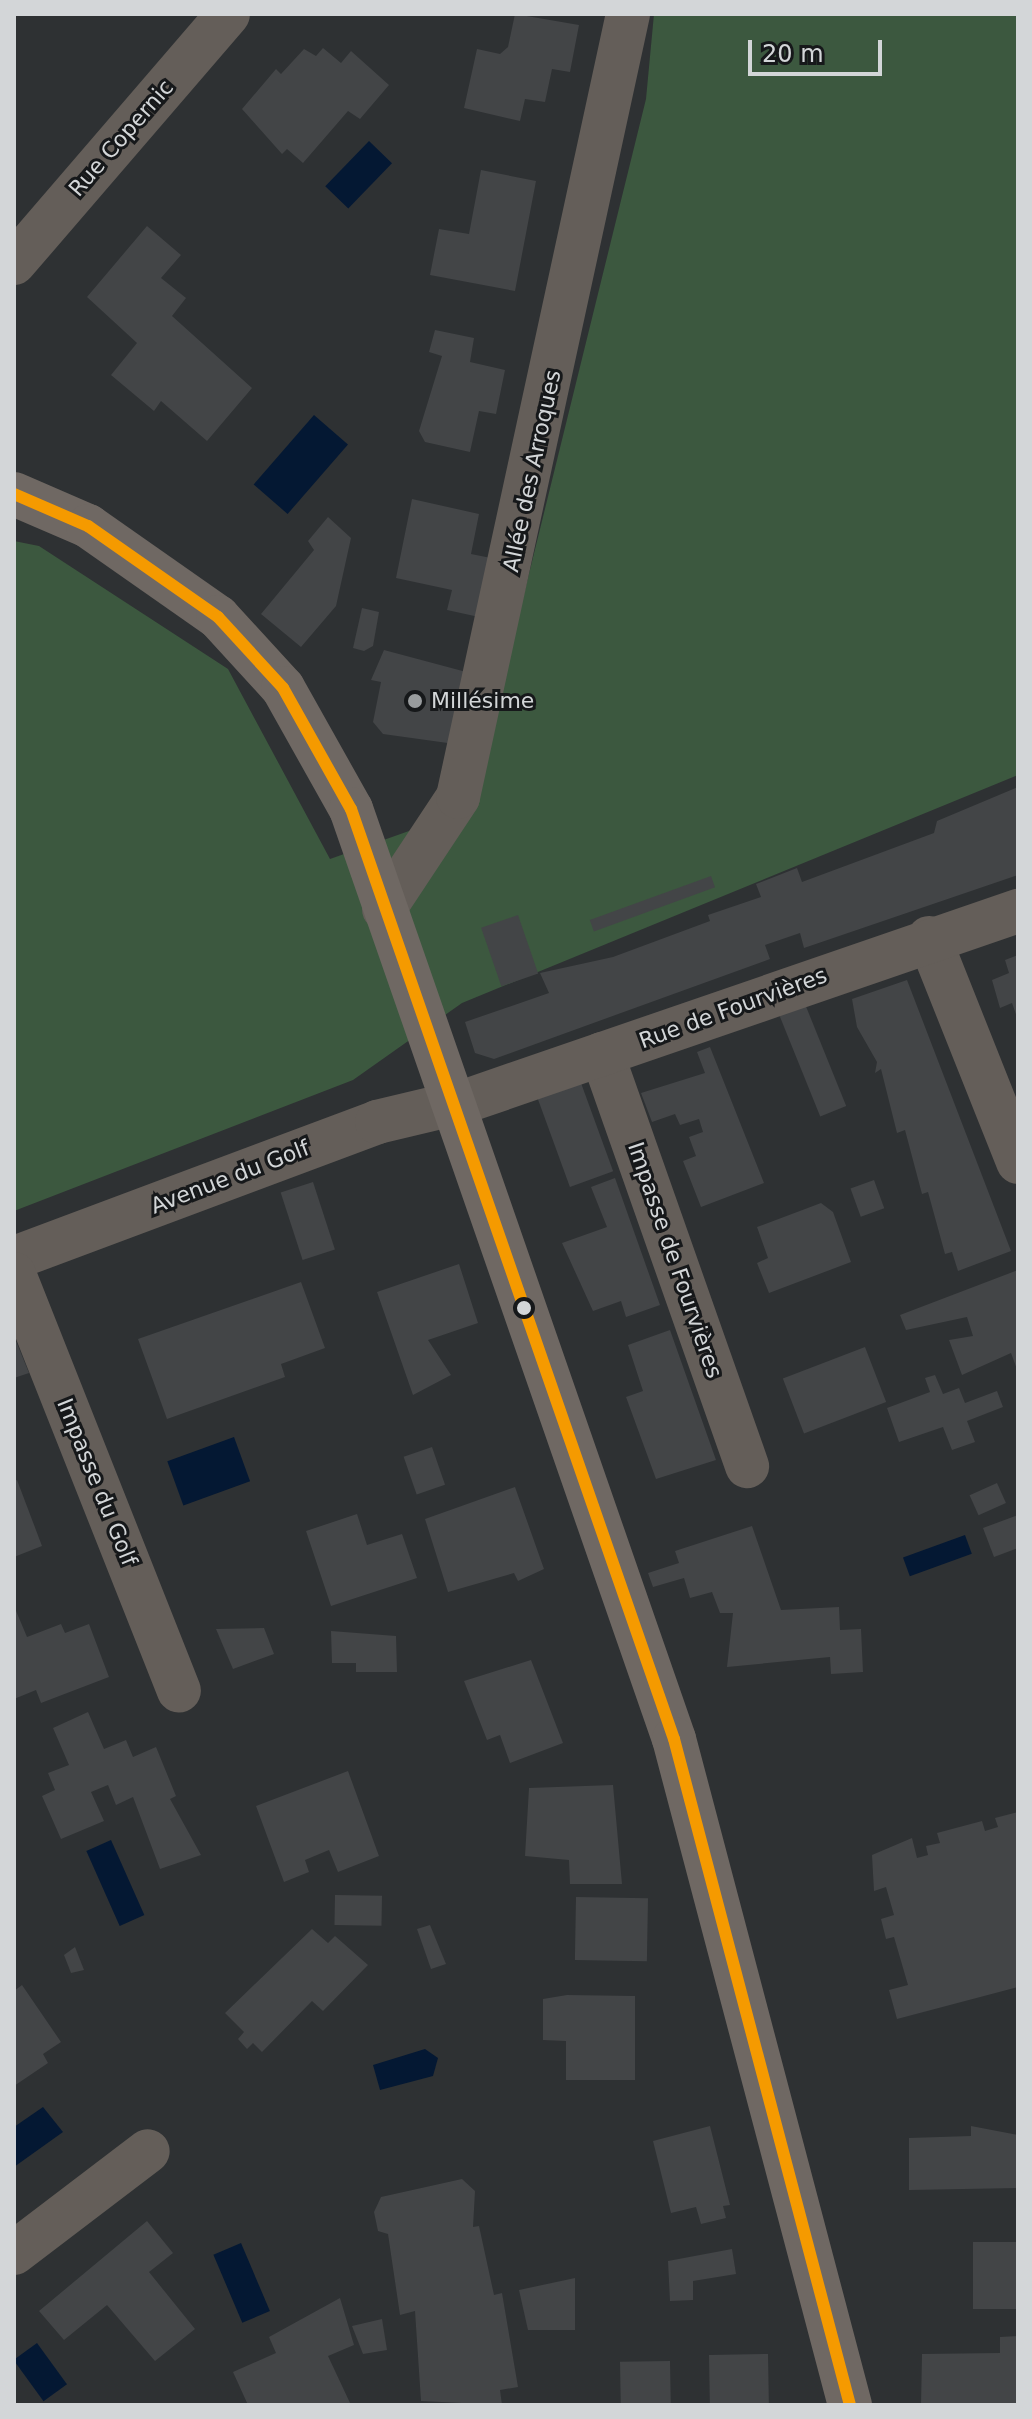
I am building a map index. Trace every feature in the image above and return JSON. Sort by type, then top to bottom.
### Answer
[{"type":"street","name":"Rue Copernic","points":[[14,263],[228,14]]},
{"type":"street","name":"Allée des Arroques","points":[[384,909],[458,797],[628,14]]},
{"type":"street","points":[[14,494],[88,526],[218,617],[283,688],[351,809],[447,1100],[674,1739],[850,2405]]},
{"type":"street","name":"Rue de Fourvières","points":[[447,1100],[469,1100],[929,938],[1018,911]]},
{"type":"street","points":[[929,938],[1018,1162]]},
{"type":"street","name":"Impasse de Fourvières","points":[[602,1054],[747,1466]]},
{"type":"street","name":"Avenue du Golf","points":[[14,1258],[447,1100]]},
{"type":"street","name":"Impasse du Golf","points":[[14,1274],[179,1690]]},
{"type":"street","points":[[14,2253],[148,2151]]},
{"type":"green space","points":[[654,14],[1018,14],[1018,775],[462,1003],[353,1080],[14,1211],[14,541],[39,546],[228,669],[330,859],[471,809],[646,99]]},
{"type":"water","points":[[369,141],[392,163],[348,209],[325,186]]},
{"type":"water","points":[[314,415],[348,445],[288,514],[254,484]]},
{"type":"water","points":[[234,1437],[250,1481],[183,1505],[167,1461]]},
{"type":"water","points":[[965,1535],[972,1554],[910,1576],[903,1558]]},
{"type":"water","points":[[111,1840],[144,1915],[120,1926],[86,1851]]},
{"type":"water","points":[[425,2049],[438,2058],[433,2076],[380,2090],[373,2065]]},
{"type":"water","points":[[43,2107],[63,2132],[14,2167],[14,2127]]},
{"type":"water","points":[[241,2243],[270,2311],[242,2323],[213,2255]]},
{"type":"water","points":[[37,2343],[67,2384],[44,2401],[14,2361]]},
{"type":"building","points":[[515,14],[579,25],[570,72],[552,69],[545,102],[525,99],[520,121],[464,108],[477,49],[500,54],[508,47]]},
{"type":"building","points":[[323,48],[341,63],[351,51],[389,85],[360,119],[348,111],[303,163],[287,149],[282,154],[242,109],[276,69],[281,74],[304,49],[316,56]]},
{"type":"building","points":[[481,170],[536,181],[515,291],[430,275],[439,229],[469,234]]},
{"type":"building","points":[[147,226],[181,255],[161,278],[186,298],[172,316],[252,388],[207,441],[161,401],[154,411],[111,375],[137,343],[87,297]]},
{"type":"building","points":[[435,330],[474,338],[470,362],[505,370],[496,414],[479,411],[470,452],[425,442],[419,431],[442,356],[429,352]]},
{"type":"building","points":[[412,499],[479,514],[471,554],[491,558],[479,617],[447,610],[452,590],[396,578]]},
{"type":"building","points":[[328,517],[351,538],[336,606],[301,647],[261,614],[314,550],[308,541]]},
{"type":"building","points":[[362,608],[379,612],[373,646],[364,651],[353,648]]},
{"type":"building","points":[[384,650],[470,673],[462,745],[383,734],[373,722],[381,682],[371,680]]},
{"type":"building","points":[[1018,787],[1018,875],[804,948],[800,933],[765,945],[770,959],[494,1059],[475,1053],[465,1022],[549,993],[540,973],[613,957],[710,921],[708,915],[761,897],[756,884],[797,868],[802,882],[934,833],[937,821]]},
{"type":"building","points":[[711,876],[715,887],[594,931],[590,920]]},
{"type":"building","points":[[518,915],[538,974],[501,986],[481,928]]},
{"type":"building","points":[[1018,955],[1018,1020],[1012,1003],[1000,1008],[992,980],[1009,973],[1005,960]]},
{"type":"building","points":[[907,980],[1011,1251],[958,1271],[952,1252],[945,1254],[928,1192],[922,1194],[905,1130],[897,1133],[881,1069],[875,1073],[877,1062],[857,1027],[852,999]]},
{"type":"building","points":[[805,1004],[846,1106],[820,1116],[779,1014]]},
{"type":"building","points":[[710,1047],[764,1183],[701,1207],[683,1161],[696,1156],[689,1137],[703,1132],[699,1119],[680,1125],[675,1114],[652,1122],[641,1093],[705,1073],[697,1052]]},
{"type":"building","points":[[581,1083],[613,1171],[570,1187],[538,1099]]},
{"type":"building","points":[[615,1178],[660,1305],[626,1317],[621,1301],[593,1311],[562,1243],[607,1227],[591,1187]]},
{"type":"building","points":[[874,1180],[884,1208],[861,1217],[851,1189]]},
{"type":"building","points":[[313,1182],[335,1250],[303,1260],[281,1193]]},
{"type":"building","points":[[821,1203],[833,1212],[851,1262],[769,1293],[757,1263],[768,1258],[757,1227]]},
{"type":"building","points":[[459,1264],[478,1323],[428,1340],[451,1375],[413,1395],[377,1292]]},
{"type":"building","points":[[1018,1270],[1018,1372],[1011,1353],[962,1375],[949,1340],[973,1336],[967,1317],[906,1330],[900,1315]]},
{"type":"building","points":[[301,1282],[325,1348],[281,1364],[285,1377],[167,1419],[138,1339]]},
{"type":"building","points":[[670,1330],[716,1460],[656,1479],[626,1397],[643,1391],[628,1345]]},
{"type":"building","points":[[14,1336],[29,1373],[14,1378]]},
{"type":"building","points":[[865,1347],[886,1402],[804,1434],[783,1379]]},
{"type":"building","points":[[935,1375],[943,1394],[959,1388],[965,1403],[997,1391],[1003,1407],[967,1421],[975,1442],[952,1450],[943,1427],[899,1442],[887,1408],[930,1392],[925,1378]]},
{"type":"building","points":[[432,1447],[445,1485],[417,1495],[404,1457]]},
{"type":"building","points":[[17,1480],[42,1546],[14,1557],[14,1481]]},
{"type":"building","points":[[997,1483],[1006,1503],[979,1515],[970,1495]]},
{"type":"building","points":[[515,1487],[544,1569],[518,1581],[514,1573],[448,1592],[425,1519]]},
{"type":"building","points":[[357,1514],[367,1545],[402,1534],[417,1578],[331,1606],[306,1531]]},
{"type":"building","points":[[1018,1515],[1018,1548],[994,1557],[983,1528]]},
{"type":"building","points":[[752,1526],[781,1610],[839,1607],[840,1630],[861,1629],[863,1672],[831,1674],[830,1657],[727,1667],[733,1613],[720,1613],[712,1592],[690,1598],[684,1578],[653,1587],[648,1573],[679,1563],[675,1551]]},
{"type":"building","points":[[14,1606],[27,1637],[61,1624],[65,1633],[89,1624],[109,1677],[41,1703],[36,1690],[14,1699]]},
{"type":"building","points":[[264,1628],[274,1654],[233,1669],[216,1629]]},
{"type":"building","points":[[331,1631],[396,1636],[397,1672],[356,1672],[356,1663],[332,1663]]},
{"type":"building","points":[[531,1660],[563,1743],[510,1763],[500,1735],[487,1740],[464,1681]]},
{"type":"building","points":[[88,1712],[104,1749],[126,1740],[133,1757],[156,1747],[176,1796],[170,1799],[201,1855],[160,1869],[133,1797],[116,1805],[108,1785],[91,1792],[104,1821],[61,1839],[42,1796],[55,1790],[48,1773],[69,1765],[53,1728]]},
{"type":"building","points":[[348,1771],[379,1856],[338,1872],[329,1850],[305,1860],[309,1872],[284,1882],[256,1806]]},
{"type":"building","points":[[613,1785],[622,1884],[570,1884],[569,1860],[525,1856],[529,1788]]},
{"type":"building","points":[[1018,1812],[1018,1987],[897,2019],[889,1990],[908,1985],[894,1937],[886,1939],[881,1919],[894,1915],[886,1887],[874,1891],[872,1855],[912,1838],[917,1858],[928,1855],[926,1846],[940,1843],[937,1833],[982,1821],[985,1831],[998,1827],[995,1818]]},
{"type":"building","points":[[335,1895],[382,1896],[381,1926],[334,1925]]},
{"type":"building","points":[[576,1897],[648,1898],[647,1961],[575,1960]]},
{"type":"building","points":[[430,1925],[446,1964],[431,1969],[417,1929]]},
{"type":"building","points":[[312,1929],[328,1943],[335,1936],[368,1965],[323,2011],[312,2001],[262,2052],[253,2043],[247,2049],[238,2039],[244,2032],[225,2013]]},
{"type":"building","points":[[75,1947],[84,1970],[71,1973],[64,1955]]},
{"type":"building","points":[[22,1985],[61,2042],[43,2054],[48,2063],[14,2086],[14,1991]]},
{"type":"building","points":[[567,1995],[635,1996],[635,2080],[566,2080],[566,2041],[543,2040],[543,1999]]},
{"type":"building","points":[[710,2126],[730,2205],[723,2206],[726,2218],[701,2224],[696,2207],[671,2213],[653,2141]]},
{"type":"building","points":[[971,2126],[1018,2135],[1018,2188],[909,2190],[909,2138],[971,2136]]},
{"type":"building","points":[[462,2179],[475,2191],[473,2227],[479,2226],[494,2295],[502,2293],[518,2387],[500,2390],[502,2405],[421,2401],[415,2311],[400,2315],[388,2234],[378,2231],[374,2212],[381,2197]]},
{"type":"building","points":[[147,2221],[173,2253],[149,2272],[195,2329],[155,2361],[107,2305],[64,2340],[39,2311]]},
{"type":"building","points":[[973,2242],[1018,2242],[1018,2309],[973,2309]]},
{"type":"building","points":[[732,2249],[736,2274],[693,2281],[693,2300],[670,2301],[668,2261]]},
{"type":"building","points":[[575,2278],[575,2330],[528,2330],[519,2290]]},
{"type":"building","points":[[340,2298],[354,2345],[328,2356],[351,2405],[248,2405],[233,2372],[276,2353],[269,2337]]},
{"type":"building","points":[[382,2319],[387,2350],[363,2354],[352,2326]]},
{"type":"building","points":[[1018,2336],[1018,2403],[921,2405],[922,2354],[1000,2353],[1000,2337]]},
{"type":"building","points":[[768,2354],[769,2405],[710,2405],[709,2355]]},
{"type":"building","points":[[670,2361],[671,2405],[621,2405],[620,2362]]},
{"type":"transit line","points":[[14,494],[88,526],[218,617],[283,688],[351,809],[674,1739],[850,2405]]},
{"type":"place","name":"Millésime","points":[[415,701]]}]
